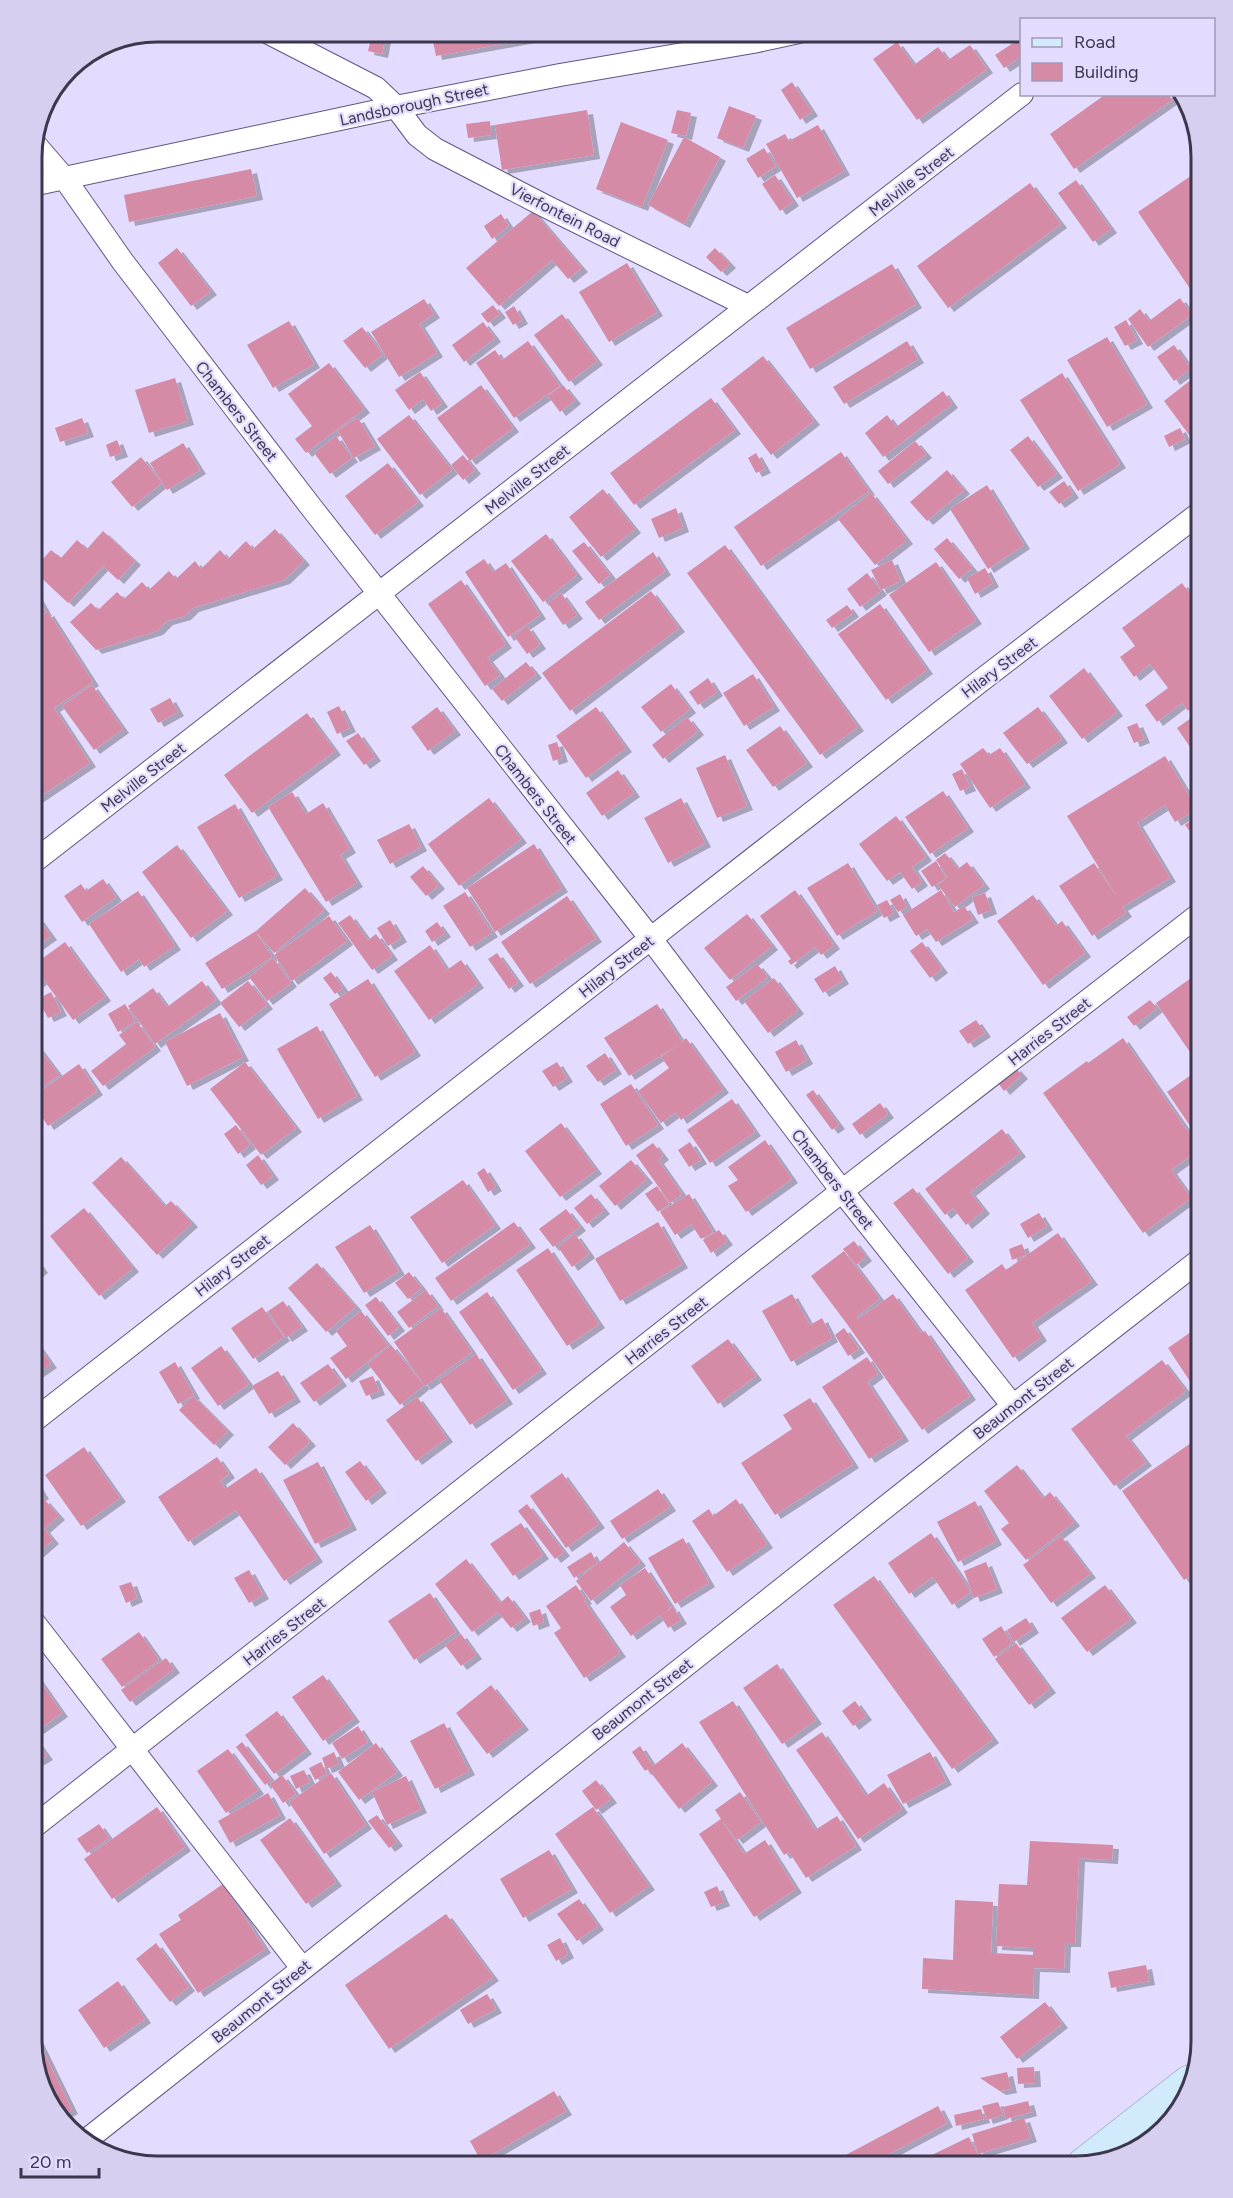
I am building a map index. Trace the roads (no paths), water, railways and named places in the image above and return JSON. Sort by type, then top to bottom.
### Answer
[{"type":"main road","points":[[1097,2154],[1180,2089]]},
{"type":"street","name":"Vierfontein Road","points":[[287,42],[382,92],[417,135],[435,149],[748,306]]},
{"type":"street","name":"Landsborough Street","points":[[42,183],[396,107],[561,75],[753,42]]},
{"type":"street","name":"Melville Street","points":[[42,855],[1020,96]]},
{"type":"street","name":"Chambers Street","points":[[42,152],[65,179],[123,262],[379,594],[651,939],[842,1191],[1013,1406]]},
{"type":"street","name":"Hilary Street","points":[[42,1414],[983,679],[1191,520]]},
{"type":"street","name":"Harries Street","points":[[42,1820],[842,1191],[1191,921]]},
{"type":"street","name":"Beaumont Street","points":[[92,2136],[1191,1268]]},
{"type":"street","points":[[42,1633],[302,1968]]}]
